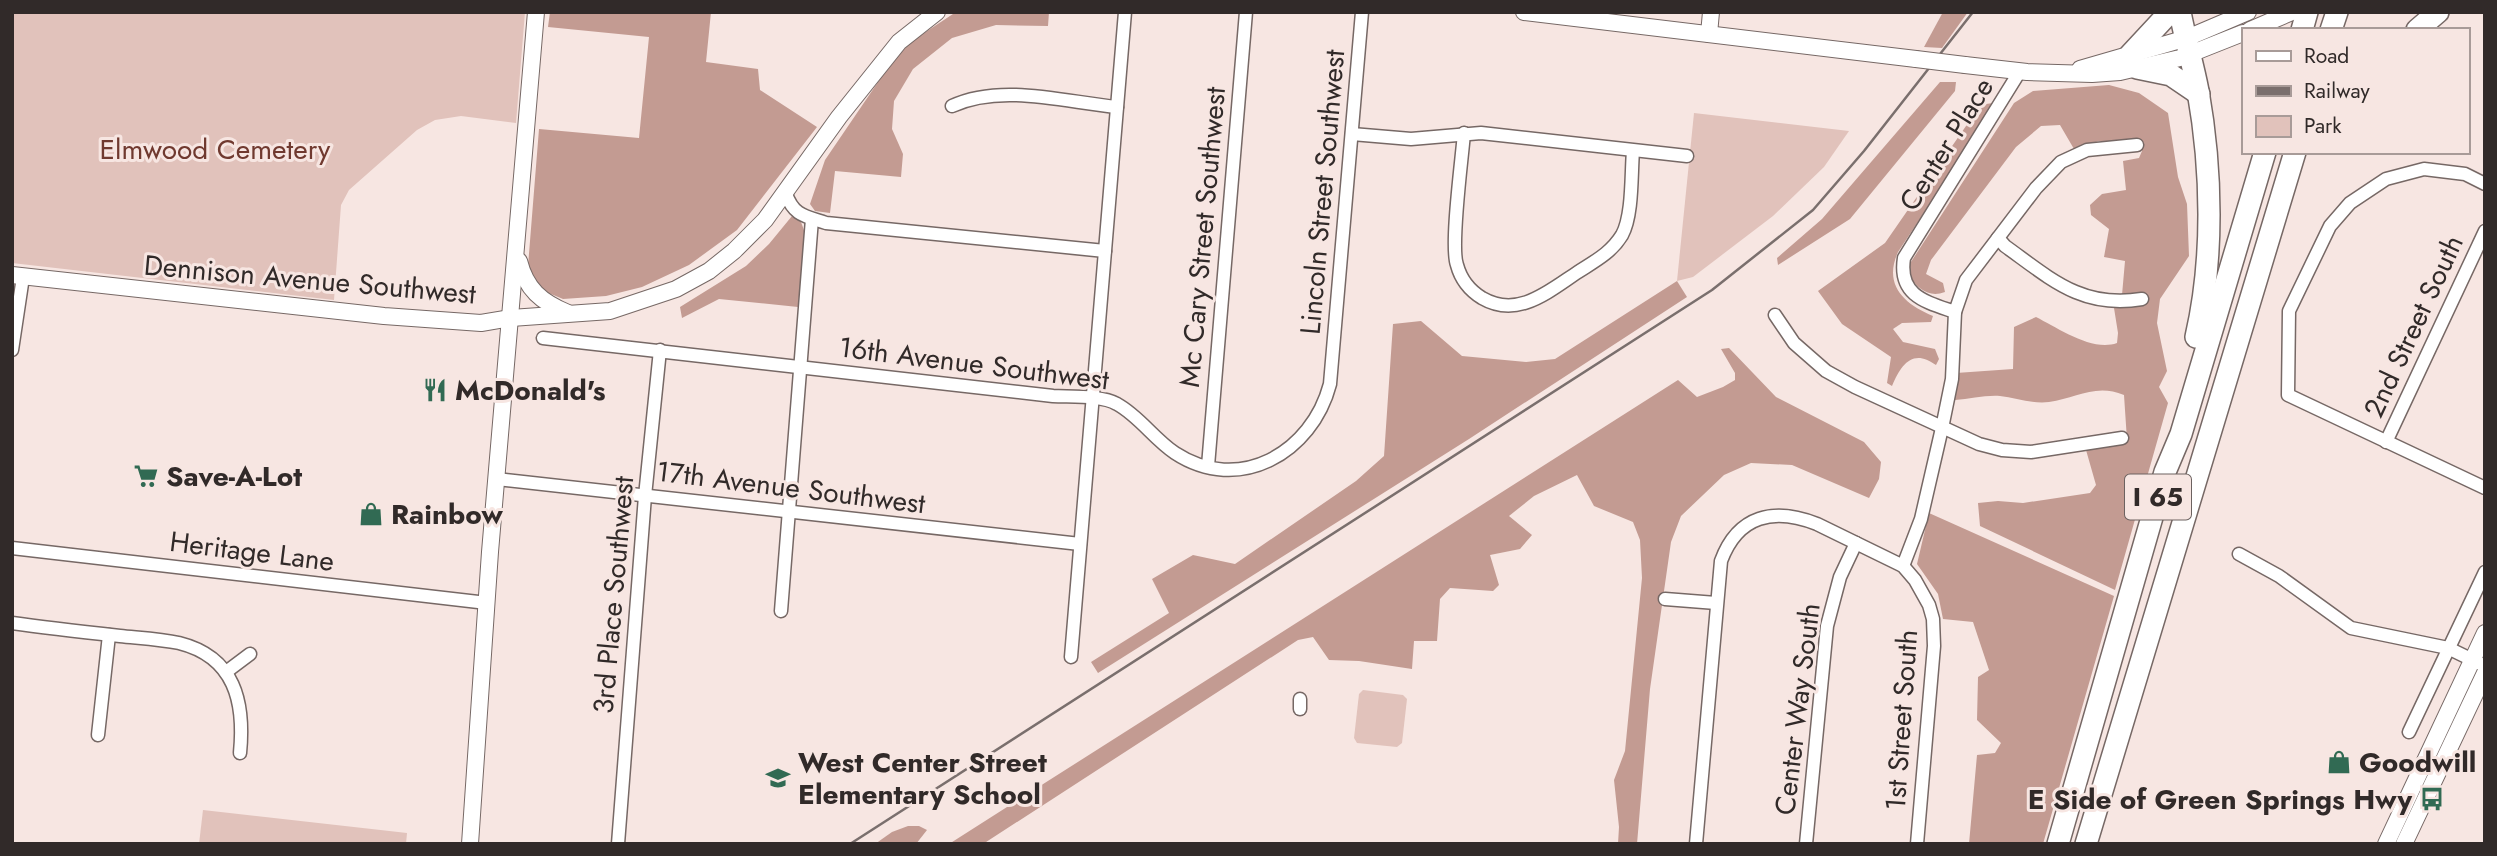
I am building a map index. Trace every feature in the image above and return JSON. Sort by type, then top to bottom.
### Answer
[{"type":"highway","points":[[2170,12],[2134,61],[2171,75],[2199,94]]},
{"type":"highway","points":[[2165,472],[2203,310],[2207,268],[2209,195],[2199,94],[2180,12]]},
{"type":"highway","points":[[2419,28],[2438,12]]},
{"type":"highway","name":"I 65","points":[[2058,844],[2165,472],[2181,434],[2264,154]]},
{"type":"highway","name":"I 65","points":[[2087,844],[2294,154]]},
{"type":"highway","points":[[2270,237],[2307,154]]},
{"type":"main road","points":[[470,844],[487,603],[536,12]]},
{"type":"main road","name":"Dennison Avenue Southwest","points":[[18,276],[384,316],[481,323],[511,318],[610,311],[676,289],[709,271],[734,251],[786,194],[839,117],[899,42],[937,12]]},
{"type":"main road","points":[[1524,12],[1965,65],[2092,74],[2242,33]]},
{"type":"main road","points":[[1709,34],[1711,12]]},
{"type":"main road","points":[[2189,46],[2248,12]]},
{"type":"main road","points":[[2255,28],[2292,12]]},
{"type":"main road","points":[[517,250],[527,284],[549,306],[570,314]]},
{"type":"main road","points":[[2386,844],[2479,663],[2485,633]]},
{"type":"main road","points":[[2404,844],[2485,673]]},
{"type":"street","points":[[1071,657],[1125,12]]},
{"type":"street","name":"Mc Cary Street Southwest","points":[[1208,466],[1246,12]]},
{"type":"street","name":"Lincoln Street Southwest","points":[[1331,377],[1362,12]]},
{"type":"street","name":"Center Place","points":[[1955,312],[1920,299],[1907,285],[1902,267],[1904,258],[2020,71]]},
{"type":"street","points":[[952,106],[1001,94],[1117,107]]},
{"type":"street","points":[[1464,133],[1456,263],[1462,278],[1473,292],[1504,306],[1522,304],[1538,298],[1603,257],[1613,247],[1624,232],[1627,218],[1633,151]]},
{"type":"street","points":[[1352,134],[1419,139],[1464,133],[1504,135],[1687,156]]},
{"type":"street","points":[[1696,844],[1719,572],[1726,550],[1740,531],[1755,520],[1778,515],[1802,518],[1903,566],[1921,519],[1942,428],[1952,379],[1955,312],[1966,280],[2044,178],[2061,162],[2087,149],[2137,145]]},
{"type":"street","points":[[2485,184],[2465,174],[2424,169],[2386,179],[2350,203],[2330,226],[2289,311],[2288,395],[2485,488]]},
{"type":"street","points":[[786,194],[798,214],[825,223],[1105,251]]},
{"type":"street","points":[[782,611],[812,219]]},
{"type":"street","name":"2nd Street South","points":[[2386,442],[2485,231]]},
{"type":"street","points":[[1998,238],[2066,289],[2079,295],[2109,302],[2142,299]]},
{"type":"street","points":[[12,350],[18,276]]},
{"type":"street","points":[[1775,315],[1794,343],[1826,371],[1942,428],[1992,448],[2017,452],[2045,451],[2122,438]]},
{"type":"street","name":"16th Avenue Southwest","points":[[543,338],[1102,399],[1118,404],[1174,453],[1208,466],[1241,468],[1258,465],[1285,453],[1305,435],[1318,417],[1327,397],[1331,377]]},
{"type":"street","name":"3rd Place Southwest","points":[[618,844],[645,496],[660,350]]},
{"type":"street","name":"17th Avenue Southwest","points":[[497,480],[1080,544]]},
{"type":"street","name":"Center Way South","points":[[1806,844],[1825,636],[1840,577],[1856,543]]},
{"type":"street","name":"Heritage Lane","points":[[12,548],[487,603]]},
{"type":"street","points":[[2239,554],[2279,576],[2351,628],[2448,648],[2479,663]]},
{"type":"street","name":"1st Street South","points":[[1903,566],[1915,580],[1929,605],[1935,633],[1917,844]]},
{"type":"street","points":[[2409,732],[2485,572]]},
{"type":"street","points":[[1665,599],[1716,603]]},
{"type":"street","points":[[12,623],[182,644],[203,652],[226,672],[239,696],[242,723],[240,753]]},
{"type":"street","points":[[98,736],[109,635]]},
{"type":"street","points":[[226,672],[250,654]]},
{"type":"green space","name":"Elmwood Cemetery","points":[[12,12],[525,12],[516,123],[461,116],[435,120],[417,130],[349,190],[341,205],[334,300],[12,263]]},
{"type":"green space","points":[[1694,113],[1849,131],[1824,167],[1773,216],[1693,277],[1677,281]]},
{"type":"green space","points":[[1363,690],[1403,695],[1407,699],[1402,743],[1397,747],[1357,743],[1354,738],[1359,694]]},
{"type":"green space","points":[[203,810],[407,833],[406,844],[199,844]]},
{"type":"shaded area","points":[[550,12],[711,12],[706,62],[758,69],[760,90],[817,127],[737,230],[689,265],[642,287],[606,296],[563,299],[546,292],[535,280],[528,266],[539,129],[639,138],[649,37],[548,27]]},
{"type":"shaded area","points":[[956,12],[1049,12],[1048,26],[996,25],[952,38],[913,69],[894,101],[892,129],[903,154],[901,177],[835,171],[830,213],[815,211],[810,204],[825,160],[891,63],[912,41]]},
{"type":"shaded area","points":[[1943,12],[1968,12],[1942,48],[1924,47]]},
{"type":"shaded area","points":[[1940,82],[1956,82],[1955,91],[1850,219],[1778,265],[1777,258],[1822,219]]},
{"type":"shaded area","points":[[2109,85],[2139,93],[2168,113],[2178,177],[2187,204],[2189,256],[2160,299],[2157,323],[2167,371],[2159,387],[2168,403],[2115,590],[1980,526],[1978,503],[2023,503],[2090,493],[2096,485],[2086,450],[2127,440],[2124,395],[2104,390],[2049,402],[1994,396],[1955,400],[1956,373],[2013,369],[2014,327],[2036,317],[2086,342],[2107,345],[2117,343],[2114,308],[2142,302],[2143,292],[2122,295],[2125,261],[2104,257],[2109,229],[2091,215],[2090,205],[2102,194],[2126,190],[2123,161],[2139,158],[2142,151],[2140,142],[2099,141],[2074,149],[2060,125],[2041,126],[2016,147],[1931,260],[1926,274],[1943,283],[1945,292],[1934,294],[1925,291],[1909,277],[1909,265],[2014,103],[2033,91]]},
{"type":"shaded area","points":[[1986,104],[1995,105],[1898,252],[1893,274],[1899,292],[1913,306],[1933,316],[1931,322],[1902,323],[1893,329],[1903,342],[1935,349],[1939,359],[1936,365],[1928,360],[1914,358],[1899,371],[1892,386],[1887,383],[1891,357],[1842,324],[1818,291],[1885,243],[1975,113]]},
{"type":"shaded area","points":[[792,216],[801,222],[805,233],[798,307],[719,299],[682,318],[680,307],[746,266]]},
{"type":"shaded area","points":[[1677,281],[1687,297],[1469,439],[1098,673],[1091,662],[1169,613],[1152,579],[1193,555],[1235,564],[1356,481],[1384,456],[1393,324],[1421,321],[1462,356],[1526,362],[1555,359]]},
{"type":"shaded area","points":[[1729,348],[1776,397],[1864,442],[1881,462],[1879,479],[1869,498],[1792,465],[1751,463],[1724,475],[1681,516],[1671,542],[1650,689],[1637,844],[1618,844],[1614,780],[1625,751],[1642,578],[1640,540],[1633,522],[1594,506],[1577,475],[1534,496],[1509,516],[1532,535],[1520,549],[1490,555],[1499,585],[1493,591],[1450,588],[1440,599],[1437,641],[1414,641],[1412,669],[1359,661],[1329,660],[1313,637],[1298,640],[983,844],[949,844],[1678,380],[1697,397],[1735,380],[1735,373],[1721,349]]},
{"type":"shaded area","points":[[1929,513],[2114,596],[2043,844],[1969,844],[1977,755],[1995,753],[2001,743],[1977,720],[1978,677],[1989,670],[1973,622],[1943,619],[1938,594],[1917,564]]},
{"type":"shaded area","points":[[908,826],[919,826],[927,830],[916,844],[875,844],[892,832]]},
{"type":"railway","points":[[850,844],[1712,290],[1813,210],[1864,151],[1973,12]]},
{"type":"place","name":"McDonald's","points":[[435,390]]},
{"type":"place","name":"Save-A-Lot","points":[[146,476]]},
{"type":"place","name":"Rainbow","points":[[371,514]]},
{"type":"place","name":"Goodwill","points":[[2339,762]]},
{"type":"place","name":"West Center Street Elementary School","points":[[778,778]]},
{"type":"place","name":"E Side of Green Springs Hwy","points":[[2432,799]]}]
